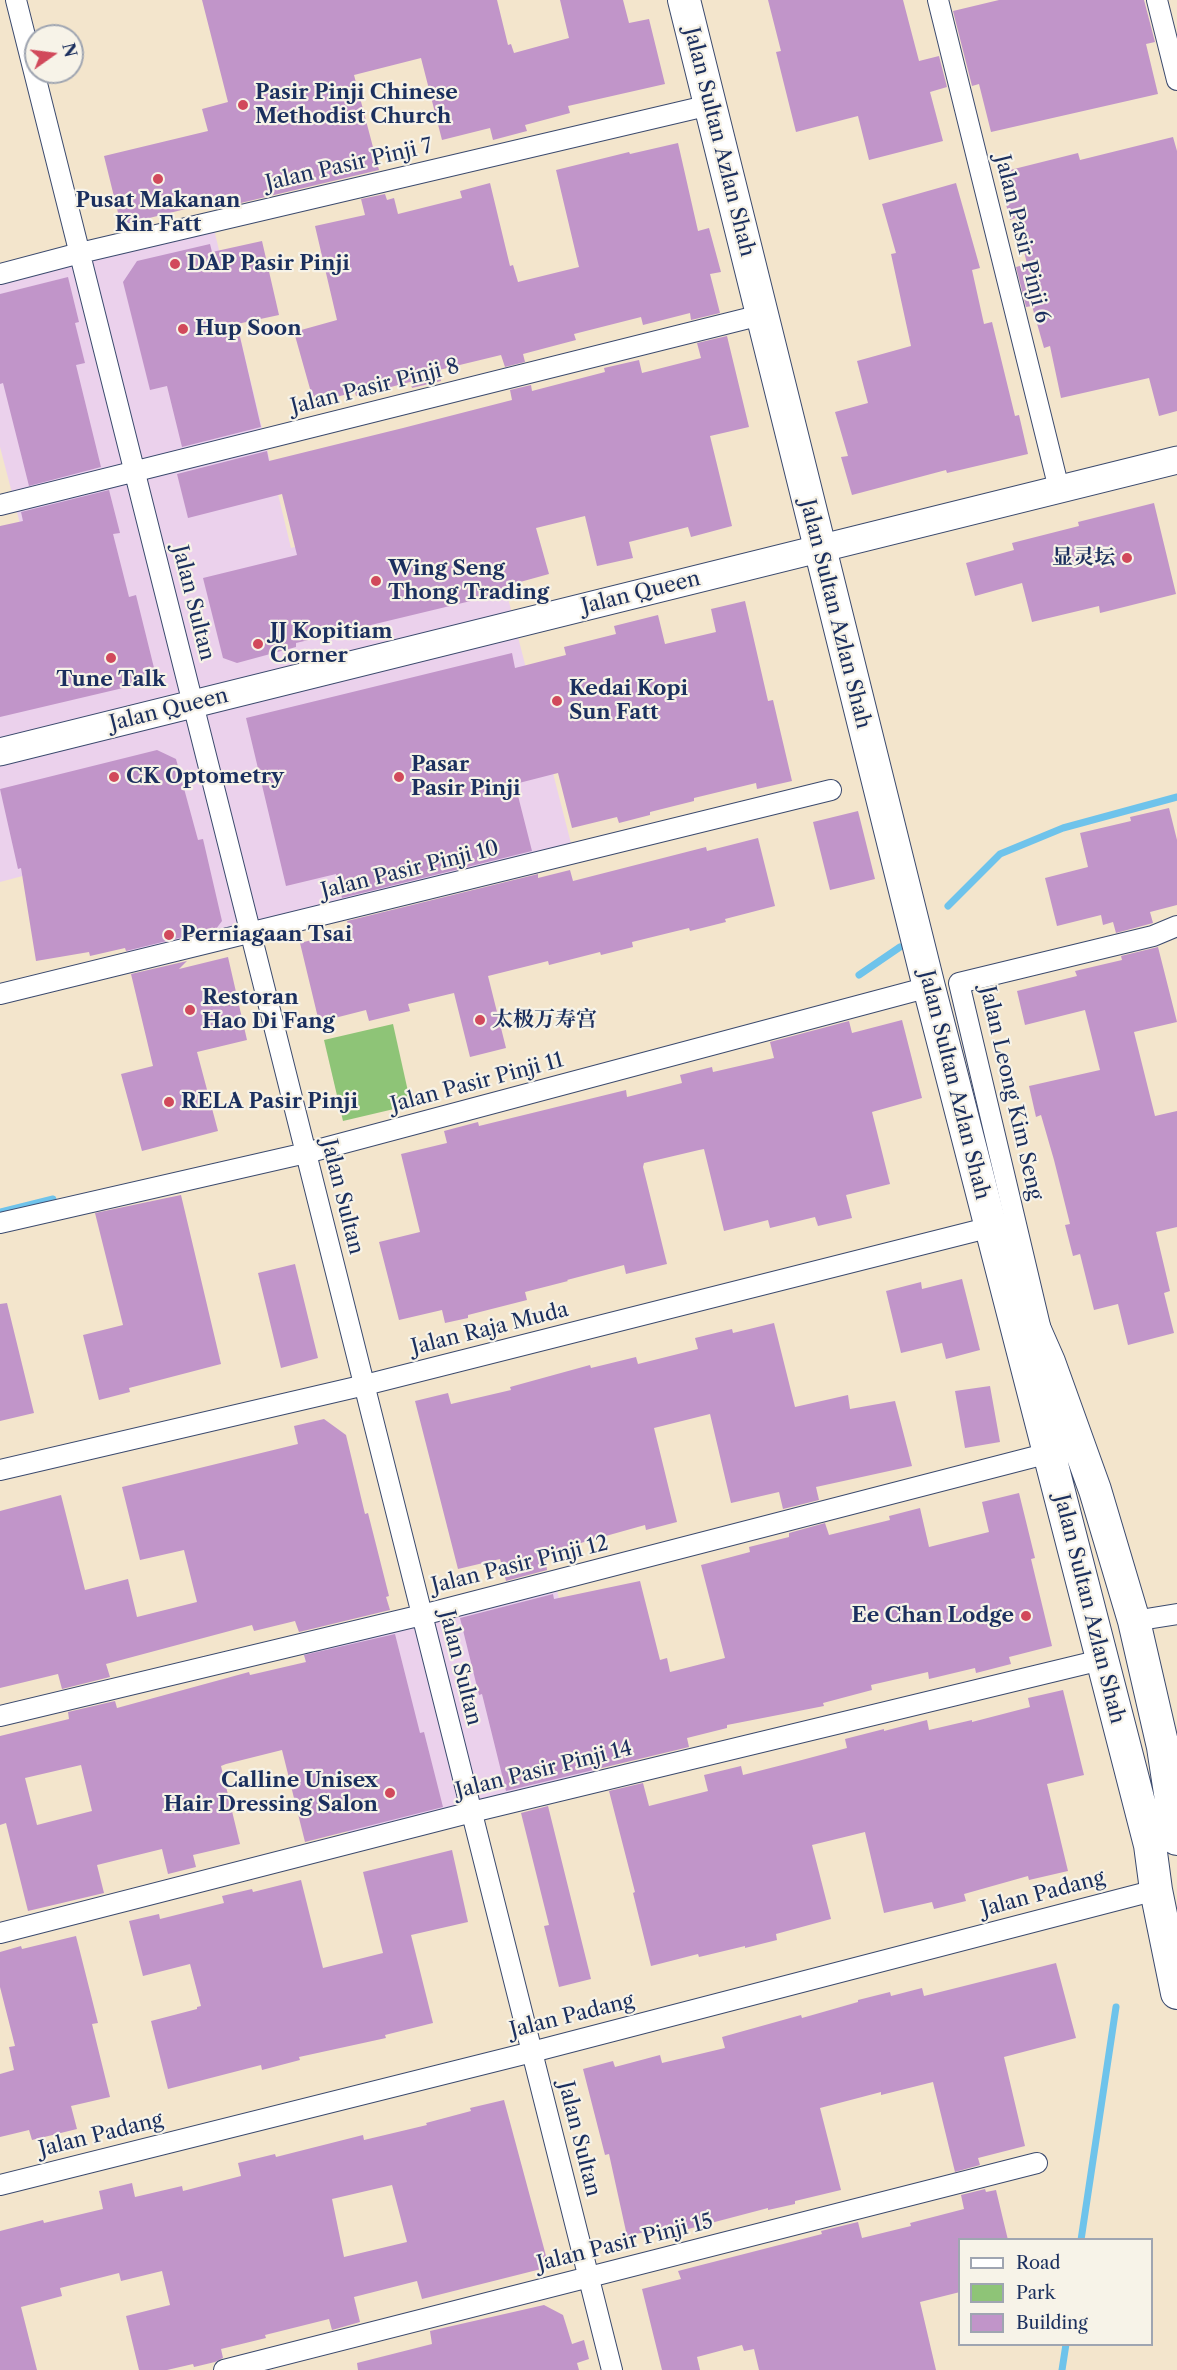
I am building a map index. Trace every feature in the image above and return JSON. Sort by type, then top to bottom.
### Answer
[{"type":"main road","name":"Jalan Sultan Azlan Shah","points":[[684,0],[929,987],[1003,1224],[1095,1490],[1134,1621]]},
{"type":"main road","name":"Jalan Queen","points":[[0,752],[1177,460]]},
{"type":"main road","name":"Jalan Sultan Azlan Shah","points":[[1003,1224],[1049,1453],[1101,1660],[1163,1842],[1156,1890],[1177,1993]]},
{"type":"main road","points":[[1049,1453],[1072,1493],[1108,1597],[1118,1615],[1134,1621],[1123,1632],[1124,1652],[1146,1774],[1163,1842]]},
{"type":"street","name":"Jalan Sultan","points":[[16,0],[612,2370]]},
{"type":"street","name":"Jalan Pasir Pinji 6","points":[[938,0],[1059,489]]},
{"type":"street","points":[[1157,0],[1177,80]]},
{"type":"street","name":"Jalan Pasir Pinji 7","points":[[0,274],[80,253],[710,105]]},
{"type":"street","name":"Jalan Pasir Pinji 8","points":[[0,505],[762,315]]},
{"type":"street","name":"Jalan Pasir Pinji 10","points":[[0,994],[831,790]]},
{"type":"street","name":"Jalan Leong Kim Seng","points":[[1003,1224],[959,983],[1153,936],[1177,926]]},
{"type":"street","name":"Jalan Pasir Pinji 11","points":[[0,1222],[306,1152],[929,987]]},
{"type":"street","name":"Jalan Raja Muda","points":[[0,1470],[365,1385],[1003,1224]]},
{"type":"street","name":"Jalan Pasir Pinji 12","points":[[0,1716],[422,1615],[1049,1453]]},
{"type":"street","points":[[1134,1621],[1177,1614]]},
{"type":"street","name":"Jalan Pasir Pinji 14","points":[[0,1933],[472,1812],[1101,1660]]},
{"type":"street","name":"Jalan Padang","points":[[0,2185],[532,2052],[1156,1890]]},
{"type":"street","name":"Jalan Pasir Pinji 15","points":[[224,2370],[1037,2163]]},
{"type":"shaded area","points":[[212,221],[291,548],[482,497],[573,851],[130,964],[105,854],[0,882],[0,618],[42,608],[0,447],[0,272]]},
{"type":"shaded area","points":[[555,1581],[600,1782],[350,1841],[300,1639]]},
{"type":"green space","points":[[393,1024],[411,1105],[343,1121],[324,1040]]},
{"type":"building","points":[[202,0],[497,0],[508,45],[511,44],[514,53],[569,38],[560,0],[623,0],[629,23],[649,19],[665,84],[568,106],[570,113],[525,125],[527,131],[493,140],[490,128],[442,140],[421,58],[354,75],[379,170],[228,206],[226,199],[121,225],[104,156],[208,131],[202,109],[228,102]]},
{"type":"building","points":[[768,0],[903,0],[919,61],[939,56],[947,87],[930,92],[943,141],[869,160],[858,116],[796,132],[776,52],[781,51]]},
{"type":"building","points":[[999,0],[1144,0],[1155,42],[1146,44],[1158,94],[991,132],[979,84],[972,86],[953,11]]},
{"type":"building","points":[[1173,137],[1177,151],[1177,411],[1159,416],[1149,378],[1061,398],[1050,346],[1044,348],[1032,306],[1026,307],[1016,267],[1027,264],[1016,218],[1010,220],[998,173],[1078,153],[1080,160]]},
{"type":"building","points":[[678,143],[698,231],[709,228],[721,272],[710,274],[720,313],[691,320],[690,313],[643,325],[641,317],[574,334],[576,340],[523,354],[525,362],[505,367],[501,355],[439,370],[441,381],[412,388],[410,382],[356,396],[355,392],[314,403],[294,332],[337,320],[315,226],[365,215],[361,199],[385,194],[387,200],[394,198],[398,214],[462,198],[460,191],[490,183],[510,266],[513,265],[518,282],[579,267],[556,170],[629,152],[630,154]]},
{"type":"building","points":[[956,183],[980,268],[972,270],[984,324],[992,322],[1015,416],[1019,415],[1028,454],[947,473],[946,470],[852,495],[841,457],[848,456],[835,412],[868,403],[857,361],[911,346],[891,254],[896,253],[882,204]]},
{"type":"building","points":[[262,241],[279,315],[237,324],[261,427],[182,447],[167,386],[150,390],[123,282],[137,261],[210,244],[212,252]]},
{"type":"building","points":[[68,277],[79,322],[75,323],[85,363],[76,365],[101,467],[29,486],[3,383],[0,384],[0,294]]},
{"type":"building","points":[[727,336],[749,427],[710,436],[732,526],[691,537],[688,527],[629,542],[633,558],[597,566],[585,516],[536,528],[549,574],[502,587],[504,593],[296,643],[296,647],[237,663],[223,658],[203,578],[297,555],[282,494],[188,518],[177,474],[267,451],[269,461],[403,428],[512,400],[510,390],[531,385],[532,391],[605,372],[604,368],[639,360],[642,373],[701,358],[697,343]]},
{"type":"building","points":[[109,490],[120,533],[113,534],[129,597],[136,595],[157,680],[0,717],[0,526],[23,521],[21,512]]},
{"type":"building","points":[[1154,503],[1176,594],[1100,613],[1099,606],[1032,622],[1022,583],[975,596],[966,563],[1014,550],[1012,543],[1079,526],[1078,522]]},
{"type":"building","points":[[745,601],[768,701],[773,700],[792,781],[757,789],[756,783],[694,798],[694,801],[650,812],[650,815],[619,823],[617,817],[572,828],[558,773],[515,784],[532,851],[342,898],[336,874],[286,886],[246,718],[512,653],[515,668],[566,655],[564,647],[616,634],[614,626],[658,615],[665,644],[716,632],[711,609]]},
{"type":"building","points":[[157,750],[176,759],[198,840],[203,839],[222,921],[216,929],[126,951],[125,948],[90,956],[89,952],[36,961],[21,868],[18,869],[0,789]]},
{"type":"building","points":[[1169,808],[1177,840],[1177,905],[1150,912],[1153,923],[1116,933],[1113,922],[1103,925],[1101,915],[1057,926],[1045,878],[1088,867],[1080,833],[1131,821],[1130,817]]},
{"type":"building","points":[[858,811],[875,879],[830,890],[813,822]]},
{"type":"building","points":[[758,838],[775,906],[725,919],[726,922],[690,931],[689,928],[632,942],[633,947],[601,955],[600,952],[549,965],[548,961],[488,976],[506,1048],[470,1057],[454,993],[408,1004],[410,1011],[369,1021],[366,1010],[319,1022],[300,943],[347,931],[345,925],[348,924],[347,921],[538,874],[538,878],[570,870],[573,881],[706,847],[707,851]]},
{"type":"building","points":[[1158,947],[1177,1022],[1134,1032],[1155,1116],[1177,1111],[1177,1227],[1156,1232],[1170,1291],[1164,1293],[1174,1333],[1128,1345],[1118,1304],[1094,1310],[1080,1254],[1073,1256],[1065,1225],[1070,1224],[1054,1160],[1041,1115],[1036,1117],[1029,1086],[1100,1070],[1085,1010],[1025,1025],[1017,991],[1077,976],[1075,971],[1122,960],[1121,956]]},
{"type":"building","points":[[228,957],[247,1040],[197,1052],[218,1131],[142,1151],[121,1074],[153,1066],[131,974],[187,961],[179,969]]},
{"type":"building","points":[[902,1020],[922,1098],[872,1112],[890,1184],[846,1195],[852,1218],[818,1226],[815,1217],[770,1228],[768,1220],[724,1231],[704,1149],[699,1150],[644,1163],[643,1167],[667,1264],[626,1274],[624,1265],[567,1280],[525,1292],[527,1300],[445,1323],[442,1310],[399,1320],[379,1242],[420,1232],[401,1154],[447,1143],[444,1131],[478,1122],[479,1126],[626,1090],[627,1097],[682,1083],[680,1075],[712,1067],[713,1072],[774,1058],[770,1042],[849,1021],[852,1033]]},
{"type":"building","points":[[181,1195],[221,1364],[129,1388],[130,1392],[99,1400],[83,1335],[123,1325],[95,1213]]},
{"type":"building","points":[[295,1264],[318,1358],[281,1368],[258,1273]]},
{"type":"building","points":[[962,1279],[980,1350],[946,1359],[942,1343],[901,1353],[886,1291],[921,1282],[922,1289]]},
{"type":"building","points":[[7,1303],[34,1413],[0,1421],[0,1304]]},
{"type":"building","points":[[774,1323],[795,1407],[848,1395],[850,1409],[895,1401],[912,1466],[816,1487],[819,1500],[783,1509],[779,1492],[731,1503],[710,1414],[654,1428],[677,1522],[646,1530],[645,1525],[545,1553],[547,1570],[506,1581],[500,1559],[458,1569],[415,1401],[448,1393],[451,1404],[511,1390],[510,1387],[590,1365],[591,1368],[636,1357],[638,1364],[698,1349],[695,1338],[732,1329],[733,1333]]},
{"type":"building","points":[[990,1386],[1000,1442],[965,1448],[955,1391]]},
{"type":"building","points":[[324,1419],[346,1435],[365,1514],[368,1513],[389,1596],[386,1597],[390,1610],[299,1632],[295,1621],[254,1631],[252,1625],[106,1664],[110,1677],[62,1689],[58,1674],[0,1688],[0,1511],[61,1495],[85,1590],[128,1579],[137,1617],[197,1602],[184,1550],[140,1560],[122,1487],[298,1444],[294,1426]]},
{"type":"building","points":[[1019,1493],[1035,1558],[1031,1559],[1052,1646],[1009,1657],[1011,1664],[976,1673],[975,1668],[929,1679],[928,1672],[871,1685],[872,1690],[823,1703],[824,1706],[727,1725],[727,1728],[687,1738],[689,1747],[506,1791],[460,1618],[553,1594],[554,1599],[640,1581],[660,1660],[667,1658],[670,1672],[725,1658],[701,1565],[750,1552],[749,1547],[789,1537],[789,1533],[825,1523],[829,1535],[890,1520],[889,1516],[920,1508],[929,1547],[989,1532],[982,1502]]},
{"type":"building","points":[[395,1634],[420,1733],[424,1732],[443,1807],[305,1842],[282,1750],[226,1764],[221,1766],[240,1844],[193,1855],[196,1867],[168,1874],[162,1849],[97,1865],[104,1893],[28,1911],[6,1823],[0,1825],[0,1736],[69,1719],[68,1712],[115,1701],[117,1708],[249,1672],[250,1675],[306,1662],[304,1655]],"holes":[[[81,1765],[92,1811],[37,1825],[25,1778]]]},
{"type":"building","points":[[1063,1690],[1084,1775],[1047,1784],[1068,1871],[1029,1880],[1028,1876],[964,1894],[966,1901],[934,1909],[932,1902],[884,1913],[865,1832],[812,1845],[831,1919],[776,1934],[777,1940],[699,1957],[698,1954],[651,1966],[609,1791],[643,1783],[649,1806],[708,1791],[704,1775],[741,1766],[743,1775],[847,1748],[845,1739],[927,1720],[929,1730],[972,1720],[972,1722],[1030,1707],[1028,1698]]},
{"type":"building","points":[[548,1806],[591,1979],[559,1987],[544,1926],[549,1925],[521,1813]]},
{"type":"building","points":[[452,1850],[468,1922],[411,1935],[433,2023],[385,2035],[386,2038],[299,2057],[300,2060],[262,2070],[261,2065],[168,2089],[151,2021],[201,2006],[190,1964],[143,1976],[129,1921],[159,1914],[160,1919],[224,1903],[222,1896],[252,1889],[253,1892],[301,1880],[323,1968],[383,1953],[363,1872]]},
{"type":"building","points":[[76,1936],[98,2023],[92,2024],[110,2097],[71,2106],[77,2129],[32,2140],[29,2130],[0,2137],[0,2074],[14,2070],[9,2047],[15,2046],[0,1987],[0,1952]]},
{"type":"building","points":[[1056,1963],[1076,2038],[1004,2057],[1025,2146],[978,2158],[980,2165],[955,2172],[933,2082],[881,2095],[881,2092],[820,2108],[841,2190],[795,2201],[795,2204],[768,2210],[768,2208],[673,2233],[672,2226],[627,2236],[609,2154],[605,2155],[583,2069],[613,2061],[615,2067],[660,2055],[662,2063],[725,2048],[722,2037],[801,2015],[802,2018],[858,2002],[858,2000],[890,1992],[891,1996],[922,1988],[924,1996]]},
{"type":"building","points":[[504,2100],[549,2267],[422,2299],[417,2281],[354,2297],[360,2322],[332,2330],[329,2319],[221,2349],[223,2358],[215,2362],[167,2370],[139,2370],[126,2316],[170,2305],[162,2271],[121,2281],[119,2273],[60,2288],[62,2296],[21,2307],[37,2370],[0,2370],[0,2231],[103,2209],[99,2191],[132,2183],[135,2197],[182,2186],[183,2191],[241,2176],[238,2163],[275,2154],[276,2157],[363,2135],[364,2140],[427,2125],[426,2123],[471,2111],[470,2108]],"holes":[[[392,2185],[407,2242],[344,2257],[332,2199]]]},
{"type":"building","points":[[985,2189],[986,2192],[996,2190],[1008,2238],[958,2238],[958,2292],[920,2302],[936,2370],[759,2370],[754,2349],[744,2351],[742,2345],[697,2357],[700,2370],[662,2370],[642,2289],[681,2279],[678,2271],[822,2234],[821,2231],[858,2222],[862,2238],[911,2226],[910,2223],[964,2209],[961,2195]]},
{"type":"building","points":[[544,2305],[563,2315],[572,2344],[584,2340],[589,2359],[577,2363],[579,2370],[358,2370],[357,2363],[432,2344],[430,2331]]},
{"type":"waterway","points":[[948,906],[1000,854],[1063,828],[1177,797]]},
{"type":"waterway","points":[[859,975],[900,947]]},
{"type":"waterway","points":[[0,1212],[53,1199]]},
{"type":"waterway","points":[[1081,2238],[1116,2007]]},
{"type":"waterway","points":[[1062,2370],[1066,2346]]},
{"type":"place","name":"Pasir Pinji Chinese Methodist Church","points":[[243,105]]},
{"type":"place","name":"Pusat Makanan Kin Fatt","points":[[158,179]]},
{"type":"place","name":"DAP Pasir Pinji","points":[[175,264]]},
{"type":"place","name":"Hup Soon","points":[[183,329]]},
{"type":"place","name":"显灵坛","points":[[1127,558]]},
{"type":"place","name":"Wing Seng Thong Trading","points":[[376,581]]},
{"type":"place","name":"JJ Kopitiam Corner","points":[[258,644]]},
{"type":"place","name":"Tune Talk","points":[[111,658]]},
{"type":"place","name":"Kedai Kopi Sun Fatt","points":[[557,701]]},
{"type":"place","name":"CK Optometry","points":[[114,777]]},
{"type":"place","name":"Pasar Pasir Pinji","points":[[399,777]]},
{"type":"place","name":"Perniagaan Tsai","points":[[169,935]]},
{"type":"place","name":"Restoran Hao Di Fang","points":[[190,1010]]},
{"type":"place","name":"太极万寿宫","points":[[480,1020]]},
{"type":"place","name":"RELA Pasir Pinji","points":[[169,1102]]},
{"type":"place","name":"Ee Chan Lodge","points":[[1026,1616]]},
{"type":"place","name":"Calline Unisex Hair Dressing Salon","points":[[390,1793]]}]
